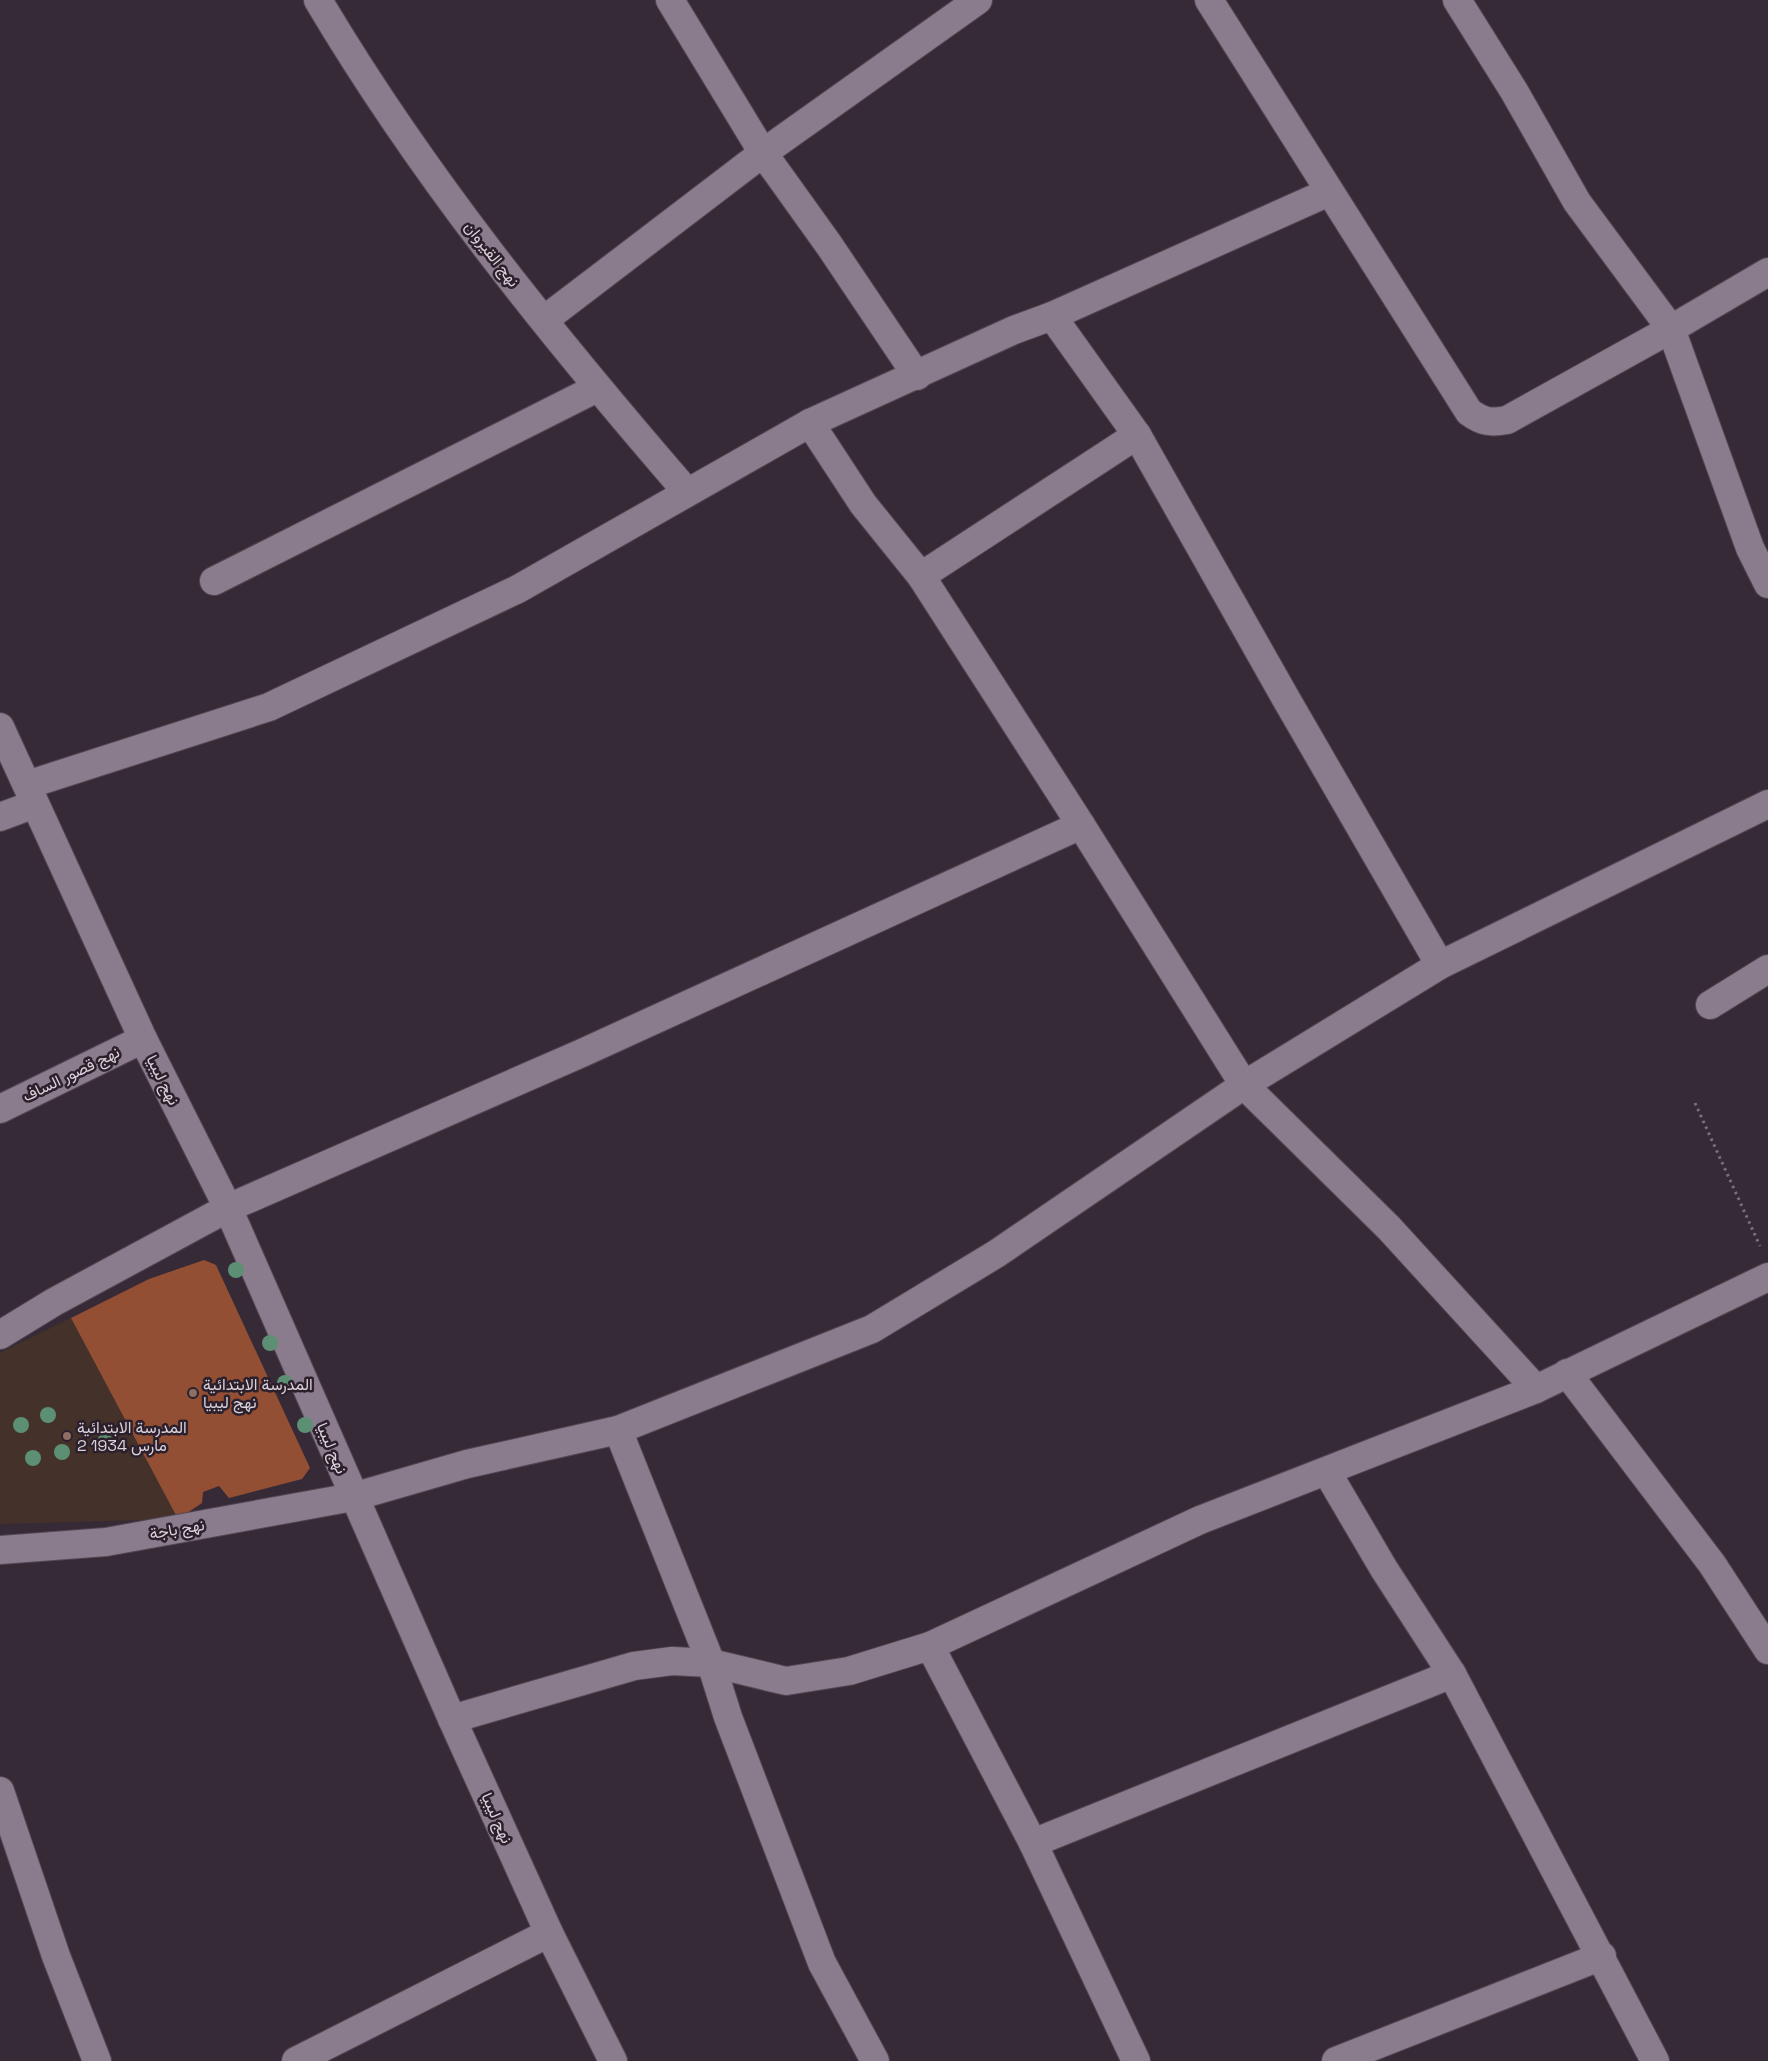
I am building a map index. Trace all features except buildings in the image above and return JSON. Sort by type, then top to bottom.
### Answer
[{"type":"street","name":"نهج القيروان","points":[[318,0],[432,176],[597,388],[687,492]]},
{"type":"street","points":[[670,0],[763,153],[829,245],[917,376]]},
{"type":"street","points":[[544,320],[763,153],[978,0]]},
{"type":"street","points":[[1209,0],[1469,412],[1480,420],[1490,423],[1507,420],[1671,329],[1768,272]]},
{"type":"street","points":[[1457,0],[1514,91],[1576,202],[1671,329],[1759,543],[1768,584]]},
{"type":"street","points":[[0,817],[31,795],[269,707],[518,589],[810,424],[1014,330],[1052,316],[1329,192]]},
{"type":"street","points":[[1052,316],[1137,435],[1285,698],[1440,964]]},
{"type":"street","points":[[214,581],[597,388]]},
{"type":"street","points":[[810,424],[863,504],[921,576],[1081,825],[1244,1085],[1389,1228],[1536,1389]]},
{"type":"street","points":[[921,576],[1137,435]]},
{"type":"street","name":"نهج ليبيا","points":[[0,727],[143,1039],[228,1208],[353,1497],[452,1719],[550,1933],[612,2061]]},
{"type":"street","name":"نهج باجة","points":[[0,1550],[106,1542],[353,1497],[467,1464],[618,1430],[872,1329],[996,1254],[1244,1085],[1440,964],[1768,804]]},
{"type":"street","points":[[0,1335],[54,1302],[228,1208],[582,1053],[1081,825]]},
{"type":"street","points":[[1710,1005],[1768,969]]},
{"type":"street","name":"نهج قصور الساف","points":[[0,1109],[143,1039]]},
{"type":"street","points":[[452,1719],[634,1666],[672,1661],[711,1663],[786,1681],[849,1671],[930,1646],[1200,1520],[1536,1389],[1766,1266]]},
{"type":"street","points":[[1567,1373],[1712,1564],[1768,1650]]},
{"type":"street","points":[[618,1430],[711,1663],[728,1716],[822,1963],[875,2061]]},
{"type":"street","points":[[1327,1472],[1384,1569],[1452,1674],[1602,1956],[1655,2061]]},
{"type":"street","points":[[930,1646],[1032,1842],[1136,2061]]},
{"type":"street","points":[[1032,1842],[1452,1674]]},
{"type":"street","points":[[0,1792],[56,1956],[97,2061]]},
{"type":"street","points":[[296,2061],[550,1933]]},
{"type":"street","points":[[1336,2061],[1602,1956]]},
{"type":"path","points":[[1695,1103],[1766,1266]]},
{"type":"shaded area","name":"المدرسة الابتدائية 2 مارس 1934","points":[[71,1318],[178,1519],[0,1524],[0,1353]]},
{"type":"place","name":"المدرسة الابتدائية نهج ليبيا","points":[[193,1393]]},
{"type":"place","name":"المدرسة الابتدائية 2 مارس 1934","points":[[67,1436]]}]
